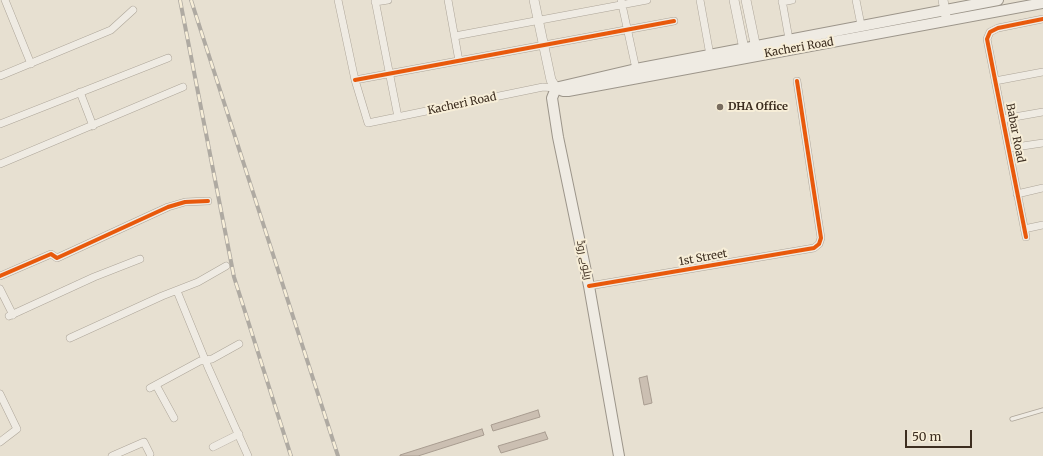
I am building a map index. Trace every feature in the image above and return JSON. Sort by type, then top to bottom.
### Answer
[{"type":"main road","name":"Kacheri Road","points":[[756,51],[790,39],[861,25],[944,5],[998,0]]},
{"type":"main road","name":"Kacheri Road","points":[[556,88],[568,91],[745,53],[947,21],[1043,3]]},
{"type":"main road","name":"Kacheri Road","points":[[556,88],[636,69],[710,55],[745,53]]},
{"type":"main road","name":"ریلوے روڈ","points":[[556,88],[552,98],[557,130],[589,286],[619,456]]},
{"type":"street","points":[[5,0],[31,64]]},
{"type":"street","points":[[338,0],[355,80],[674,21]]},
{"type":"street","points":[[388,0],[375,1],[398,117]]},
{"type":"street","points":[[448,0],[459,61]]},
{"type":"street","points":[[534,0],[551,80],[556,88]]},
{"type":"street","points":[[455,36],[622,2],[647,0]]},
{"type":"street","points":[[700,0],[710,55]]},
{"type":"street","points":[[734,0],[745,53]]},
{"type":"street","points":[[746,0],[756,51]]},
{"type":"street","points":[[790,39],[782,1],[792,0]]},
{"type":"street","points":[[856,0],[861,25]]},
{"type":"street","points":[[622,2],[626,30],[636,69]]},
{"type":"street","points":[[944,5],[947,21]]},
{"type":"street","points":[[0,76],[111,30],[133,10]]},
{"type":"street","name":"Babar Road","points":[[1026,237],[987,39],[990,32],[998,28],[1043,19]]},
{"type":"street","points":[[0,124],[168,58]]},
{"type":"street","points":[[996,81],[1043,72]]},
{"type":"street","name":"Kacheri Road","points":[[355,80],[368,123],[543,87],[556,88]]},
{"type":"street","name":"1st Street","points":[[589,286],[814,248],[819,244],[821,238],[796,81]]},
{"type":"street","points":[[0,164],[183,87]]},
{"type":"street","points":[[80,92],[93,126]]},
{"type":"street","points":[[1003,119],[1043,112]]},
{"type":"street","points":[[1009,148],[1043,143]]},
{"type":"street","points":[[1018,194],[1043,188]]},
{"type":"street","points":[[0,276],[51,254],[57,258],[168,207],[185,202],[208,201]]},
{"type":"street","points":[[1024,229],[1043,225]]},
{"type":"street","points":[[0,289],[11,316],[94,277],[140,259]]},
{"type":"street","points":[[70,338],[198,282],[226,266]]},
{"type":"street","points":[[177,291],[205,360],[248,456]]},
{"type":"street","points":[[174,418],[153,387],[205,360],[212,359],[239,344]]},
{"type":"street","points":[[0,394],[17,429],[0,442]]},
{"type":"street","points":[[213,447],[239,434]]},
{"type":"street","points":[[112,456],[144,442],[150,454]]},
{"type":"lane","points":[[1012,419],[1043,410]]},
{"type":"building","points":[[647,376],[652,403],[644,405],[639,378]]},
{"type":"building","points":[[538,410],[540,417],[493,431],[491,425]]},
{"type":"building","points":[[482,429],[484,435],[418,456],[400,456],[400,455]]},
{"type":"building","points":[[545,432],[548,439],[501,453],[498,446]]},
{"type":"railway","points":[[180,0],[234,277],[291,456]]},
{"type":"railway","points":[[191,0],[338,456]]},
{"type":"cycle path","points":[[1026,237],[987,39],[990,32],[998,28],[1043,19]]},
{"type":"cycle path","points":[[355,80],[674,21]]},
{"type":"cycle path","points":[[589,286],[814,248],[819,244],[821,238],[797,81]]},
{"type":"cycle path","points":[[0,276],[51,254],[57,258],[168,207],[185,202],[208,201]]},
{"type":"place","name":"DHA Office","points":[[720,107]]}]
